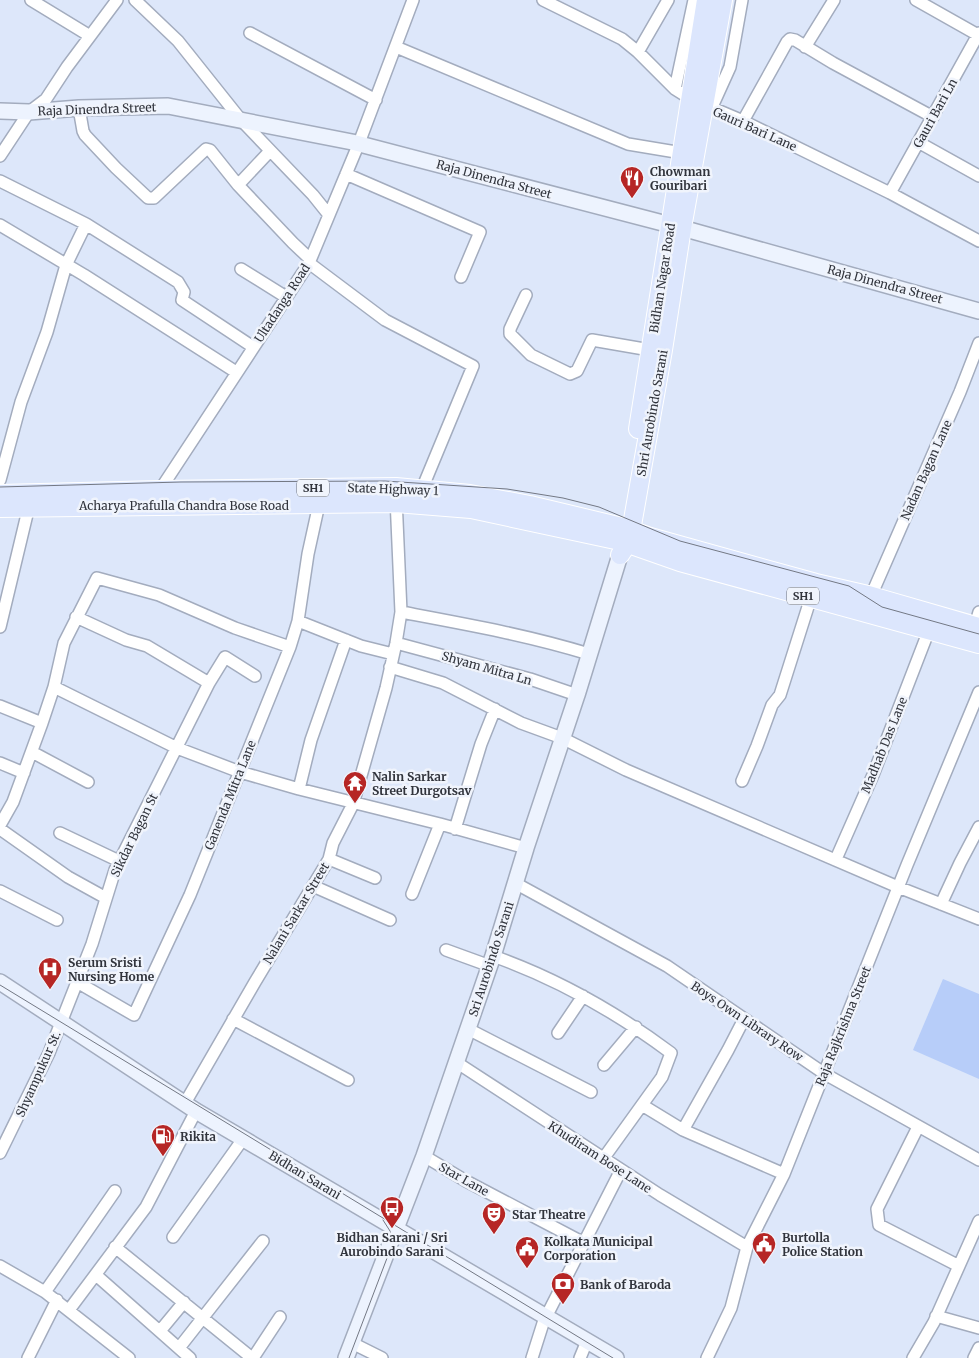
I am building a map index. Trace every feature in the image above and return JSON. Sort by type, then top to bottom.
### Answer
[{"type":"main road","name":"Bidhan Nagar Road","points":[[624,539],[650,350],[676,227],[682,153],[702,105],[695,64],[706,0]]},
{"type":"main road","name":"Shri Aurobindo Sarani","points":[[624,539],[663,350],[676,227],[713,62],[723,0]]},
{"type":"main road","name":"Raja Dinendra Street","points":[[0,111],[29,112],[79,108],[168,106],[359,144],[676,227],[979,311]]},
{"type":"main road","name":"State Highway 1","points":[[0,494],[156,498],[396,495],[422,489],[470,494],[530,505],[624,539]]},
{"type":"main road","name":"Acharya Prafulla Chandra Bose Road","points":[[0,508],[156,498],[319,504],[396,495],[624,539],[814,590],[929,630],[979,644]]},
{"type":"main road","name":"Sri Aurobindo Sarani","points":[[346,1358],[424,1156],[492,961],[526,848],[577,695],[624,539]]},
{"type":"main road","name":"Acharya Prafulla Chandra Bose Road","points":[[814,590],[871,596],[978,621]]},
{"type":"main road","name":"Bidhan Sarani","points":[[0,982],[190,1107],[616,1358]]},
{"type":"street","points":[[31,0],[90,36]]},
{"type":"street","points":[[0,156],[29,112],[46,99],[67,67],[117,0]]},
{"type":"street","points":[[135,0],[178,41],[241,120],[313,195],[329,215]]},
{"type":"street","name":"Ultadanga Road","points":[[156,498],[236,372],[310,261],[359,144],[413,0]]},
{"type":"street","name":"Gauri Bari Lane","points":[[543,0],[622,39],[638,52],[675,89],[702,105],[743,121],[890,193],[979,241]]},
{"type":"street","points":[[638,52],[668,0]]},
{"type":"street","points":[[675,89],[694,0]]},
{"type":"street","points":[[702,105],[730,67],[742,0]]},
{"type":"street","points":[[805,46],[834,0]]},
{"type":"street","points":[[916,0],[978,34]]},
{"type":"street","points":[[250,33],[376,100]]},
{"type":"street","name":"Gauri Bari Ln","points":[[890,193],[978,34]]},
{"type":"street","points":[[743,121],[786,42],[790,39],[795,40],[932,117]]},
{"type":"street","points":[[396,47],[628,144],[682,153]]},
{"type":"street","points":[[79,108],[85,134],[116,168],[148,198],[154,198],[206,149],[210,150],[238,185],[310,261],[385,320],[473,366],[422,489]]},
{"type":"street","points":[[918,142],[979,176]]},
{"type":"street","points":[[238,185],[270,151]]},
{"type":"street","points":[[346,174],[480,232],[461,277]]},
{"type":"street","points":[[0,180],[86,224],[178,282],[184,292],[182,300],[253,347]]},
{"type":"street","points":[[0,480],[20,402],[47,332],[66,265],[86,224]]},
{"type":"street","points":[[0,225],[236,372]]},
{"type":"street","points":[[241,269],[286,297]]},
{"type":"street","points":[[526,295],[510,329],[510,334],[531,355],[570,374],[577,371],[592,340],[650,350]]},
{"type":"street","name":"Nadan Bagan Lane","points":[[871,596],[960,392],[979,343]]},
{"type":"street","name":"Nalani Sarkar Street","points":[[69,1310],[146,1207],[190,1107],[233,1019],[329,859],[334,843],[353,804],[395,648],[401,612],[396,495]]},
{"type":"street","name":"Ganenda Mitra Lane","points":[[77,982],[134,1015],[190,895],[290,647],[298,621],[308,554],[319,504]]},
{"type":"street","points":[[0,627],[29,506]]},
{"type":"street","points":[[0,825],[13,802],[32,752],[54,687],[64,643],[97,578],[159,595],[235,628],[290,647]]},
{"type":"street","points":[[742,781],[772,705],[780,695],[814,590]]},
{"type":"street","points":[[401,612],[498,630],[550,642],[589,654]]},
{"type":"street","points":[[76,617],[126,640],[147,646],[209,683]]},
{"type":"street","name":"Shyam Mitra Ln","points":[[298,621],[361,646],[395,648],[530,680],[577,695]]},
{"type":"street","name":"Madhab Das Lane","points":[[836,859],[873,775],[929,630]]},
{"type":"street","points":[[299,789],[311,740],[346,640]]},
{"type":"street","name":"Sikdar Bagan St","points":[[61,1021],[92,944],[119,861],[209,683],[225,657],[255,676]]},
{"type":"street","points":[[390,667],[443,683],[521,723],[562,738],[626,770],[979,920]]},
{"type":"street","points":[[54,687],[177,748],[240,772],[353,804],[440,824],[455,830],[526,848]]},
{"type":"street","name":"Raja Rajkrishna Street","points":[[707,1358],[731,1308],[747,1246],[784,1174],[898,887],[979,692]]},
{"type":"street","points":[[0,706],[42,723]]},
{"type":"street","points":[[455,830],[481,744],[495,709]]},
{"type":"street","points":[[32,752],[88,782]]},
{"type":"street","points":[[0,763],[24,773]]},
{"type":"street","points":[[412,894],[440,824]]},
{"type":"street","points":[[941,904],[979,827]]},
{"type":"street","points":[[0,829],[68,877],[106,898]]},
{"type":"street","points":[[60,833],[119,861]]},
{"type":"street","points":[[329,859],[375,878]]},
{"type":"street","name":"Boys Own Library Row","points":[[515,883],[667,966],[825,1074],[979,1160]]},
{"type":"street","points":[[313,886],[390,920]]},
{"type":"street","points":[[0,891],[57,920]]},
{"type":"street","points":[[446,950],[521,966],[583,996],[636,1027],[671,1053],[662,1076],[603,1158]]},
{"type":"street","points":[[558,1033],[583,996]]},
{"type":"street","points":[[233,1019],[348,1080]]},
{"type":"street","points":[[683,1130],[744,1019]]},
{"type":"street","name":"Shyampukur St.","points":[[0,1153],[49,1053],[61,1021]]},
{"type":"street","points":[[604,1066],[636,1027]]},
{"type":"street","points":[[468,1028],[591,1092]]},
{"type":"street","name":"Khudiram Bose Lane","points":[[456,1062],[660,1195],[747,1246]]},
{"type":"street","points":[[642,1105],[683,1130],[784,1174]]},
{"type":"street","points":[[918,1127],[877,1209],[879,1225],[959,1266]]},
{"type":"street","points":[[173,1237],[243,1139]]},
{"type":"street","name":"Star Lane","points":[[424,1156],[466,1181],[584,1243]]},
{"type":"street","points":[[532,1358],[546,1317],[621,1170]]},
{"type":"street","points":[[45,1292],[115,1191]]},
{"type":"street","points":[[913,1358],[936,1316],[959,1266],[976,1239],[979,1221]]},
{"type":"street","points":[[179,1348],[264,1241]]},
{"type":"street","points":[[115,1247],[252,1358],[280,1317]]},
{"type":"street","points":[[0,1266],[57,1300],[129,1358]]},
{"type":"street","points":[[96,1275],[190,1358]]},
{"type":"street","points":[[28,1358],[57,1300]]},
{"type":"street","points":[[160,1331],[184,1302]]},
{"type":"street","points":[[936,1316],[979,1328]]},
{"type":"street","points":[[580,1358],[587,1341]]},
{"type":"street","points":[[352,1343],[382,1358]]},
{"type":"street","points":[[974,1358],[979,1348]]},
{"type":"shaded area","points":[[943,979],[979,994],[979,1079],[913,1050]]},
{"type":"tram line","points":[[0,487],[181,482],[385,481],[507,489],[563,498],[599,507],[680,541],[849,586],[882,607],[979,634]]},
{"type":"tram line","points":[[0,985],[613,1358]]},
{"type":"tram line","points":[[349,1358],[392,1245],[390,1231],[383,1220]]},
{"type":"place","name":"Chowman Gouribari","points":[[632,199]]},
{"type":"place","name":"Nalin Sarkar Street Durgotsav","points":[[355,804]]},
{"type":"place","name":"Serum Sristi Nursing Home","points":[[50,990]]},
{"type":"place","name":"Rikita","points":[[163,1157]]},
{"type":"place","name":"Bidhan Sarani / Sri Aurobindo Sarani","points":[[392,1229]]},
{"type":"place","name":"Star Theatre","points":[[494,1235]]},
{"type":"place","name":"Burtolla Police Station","points":[[764,1265]]},
{"type":"place","name":"Kolkata Municipal Corporation","points":[[527,1269]]},
{"type":"place","name":"Bank of Baroda","points":[[563,1305]]}]
